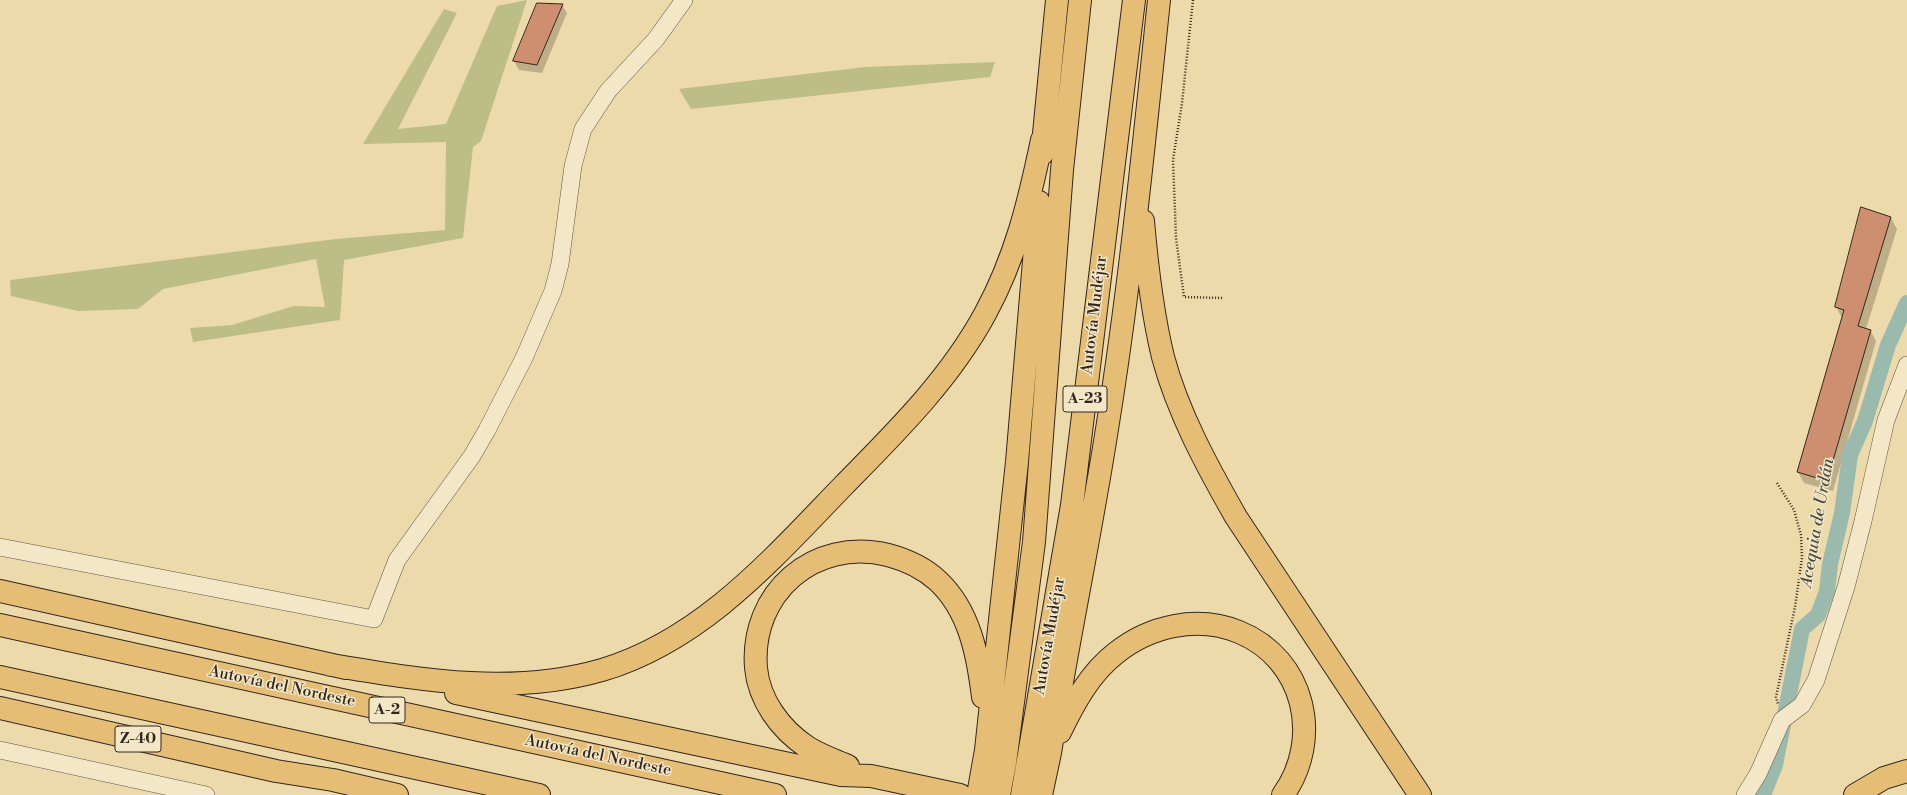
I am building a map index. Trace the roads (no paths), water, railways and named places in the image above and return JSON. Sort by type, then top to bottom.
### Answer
[{"type":"highway","points":[[978,795],[986,750],[1017,462],[1042,140],[1057,0]]},
{"type":"highway","name":"Autovía Mudéjar","points":[[1000,795],[1034,542],[1062,170],[1080,0]]},
{"type":"highway","name":"Autovía Mudéjar","points":[[1022,795],[1072,505],[1134,0]]},
{"type":"highway","points":[[1041,795],[1050,753],[1107,430],[1117,364],[1139,187],[1159,0]]},
{"type":"highway","points":[[331,665],[461,684],[544,682],[574,677],[604,669],[653,649],[684,632],[718,609],[752,580],[908,420],[951,368],[985,315],[1004,275],[1028,209],[1042,140]]},
{"type":"highway","points":[[1139,187],[1146,258],[1155,320],[1164,358],[1192,433],[1212,476],[1236,517],[1420,795]]},
{"type":"highway","points":[[871,776],[806,746],[792,735],[770,709],[762,696],[757,680],[755,644],[760,623],[769,604],[779,588],[794,574],[809,564],[827,556],[848,552],[863,552],[879,553],[898,558],[914,564],[926,572],[938,581],[948,593],[968,626],[976,653],[984,704],[986,750]]},
{"type":"highway","points":[[0,591],[438,690],[841,775],[871,776],[960,795]]},
{"type":"highway","points":[[1050,753],[1072,707],[1090,680],[1115,654],[1153,631],[1170,626],[1191,624],[1216,626],[1239,632],[1267,650],[1277,659],[1294,682],[1304,713],[1305,728],[1301,759],[1297,772],[1283,795]]},
{"type":"highway","name":"Autovía del Nordeste","points":[[0,625],[775,795]]},
{"type":"highway","points":[[0,677],[539,795]]},
{"type":"highway","name":"Z-40","points":[[0,708],[276,771],[358,795]]},
{"type":"highway","points":[[276,771],[334,780],[397,795]]},
{"type":"highway","points":[[1855,795],[1884,778],[1907,771]]},
{"type":"street","points":[[0,546],[374,619],[397,560],[472,456],[487,430],[524,358],[550,298],[560,264],[573,166],[583,129],[608,91],[656,39],[684,0]]},
{"type":"street","points":[[1745,795],[1758,774],[1782,720],[1802,705],[1816,680],[1846,587],[1886,420],[1907,365]]},
{"type":"street","points":[[0,750],[206,795]]},
{"type":"waterway","name":"Acequia de Urdán","points":[[1763,795],[1775,765],[1802,629],[1818,615],[1827,591],[1830,564],[1842,513],[1850,455],[1865,421],[1888,345],[1907,303]]}]
